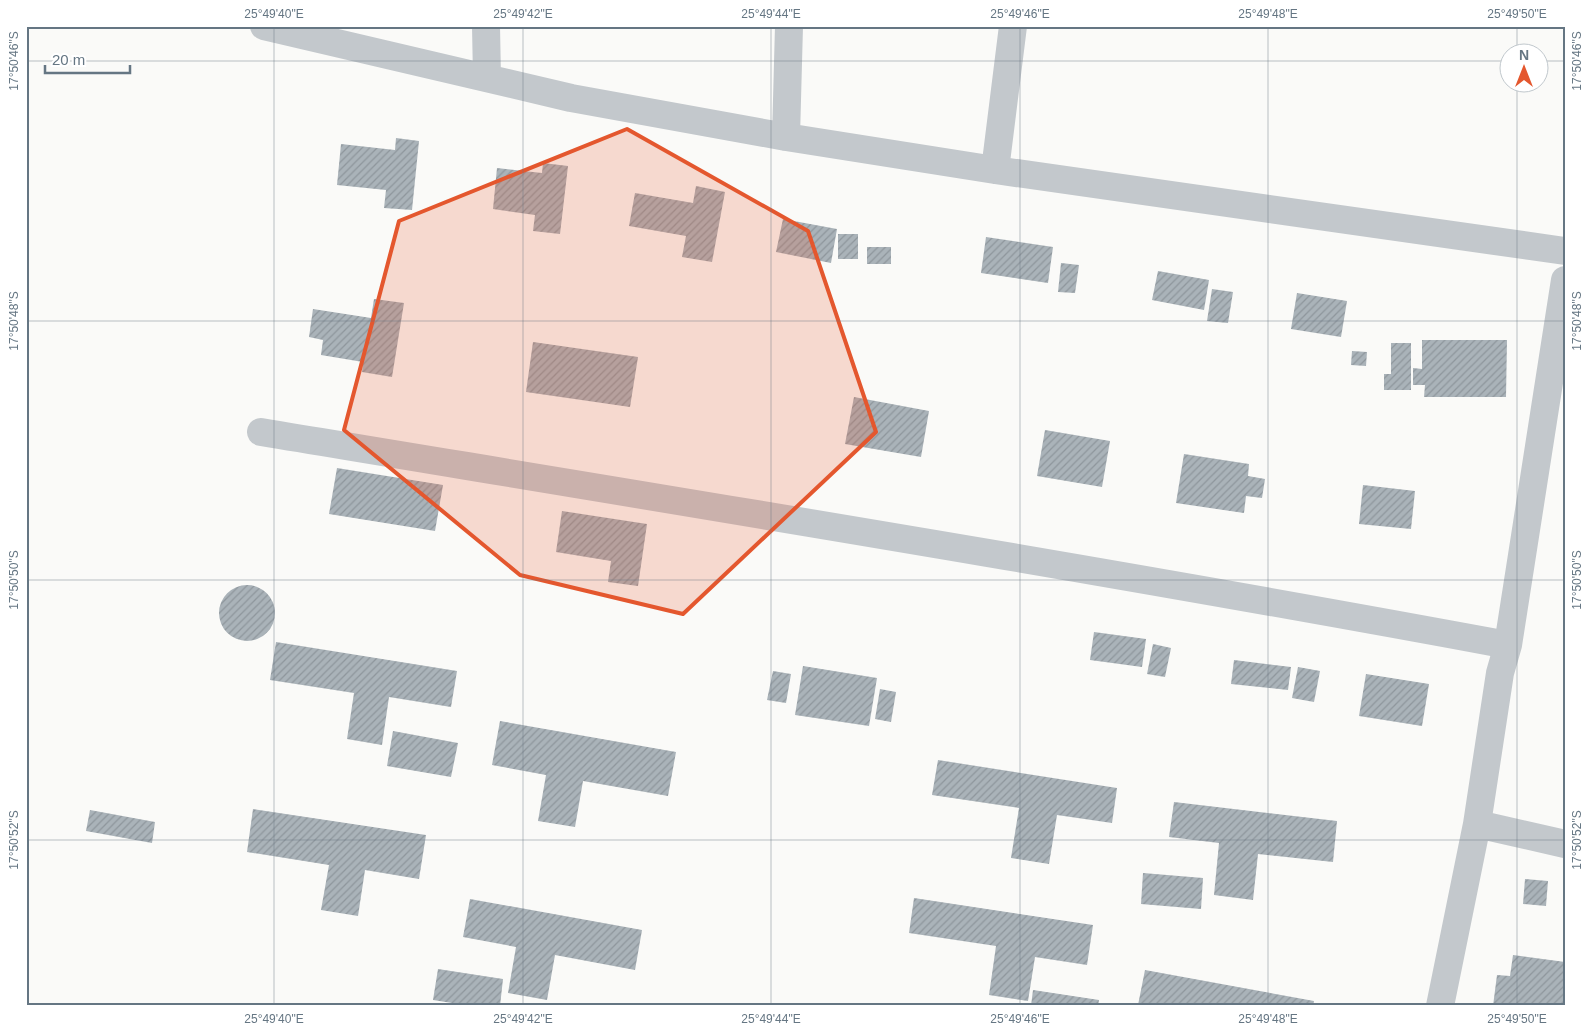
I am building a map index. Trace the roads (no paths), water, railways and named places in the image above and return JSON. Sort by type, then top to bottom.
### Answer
[{"type":"street","points":[[264,26],[571,98],[786,138],[995,170],[1565,251]]},
{"type":"street","points":[[486,26],[487,78]]},
{"type":"street","points":[[786,138],[788,26]]},
{"type":"street","points":[[995,170],[1013,26]]},
{"type":"street","points":[[1440,1006],[1477,824],[1500,673],[1508,645],[1565,280]]},
{"type":"street","points":[[260,432],[995,554],[1508,645]]},
{"type":"street","points":[[1477,824],[1565,844]]}]
